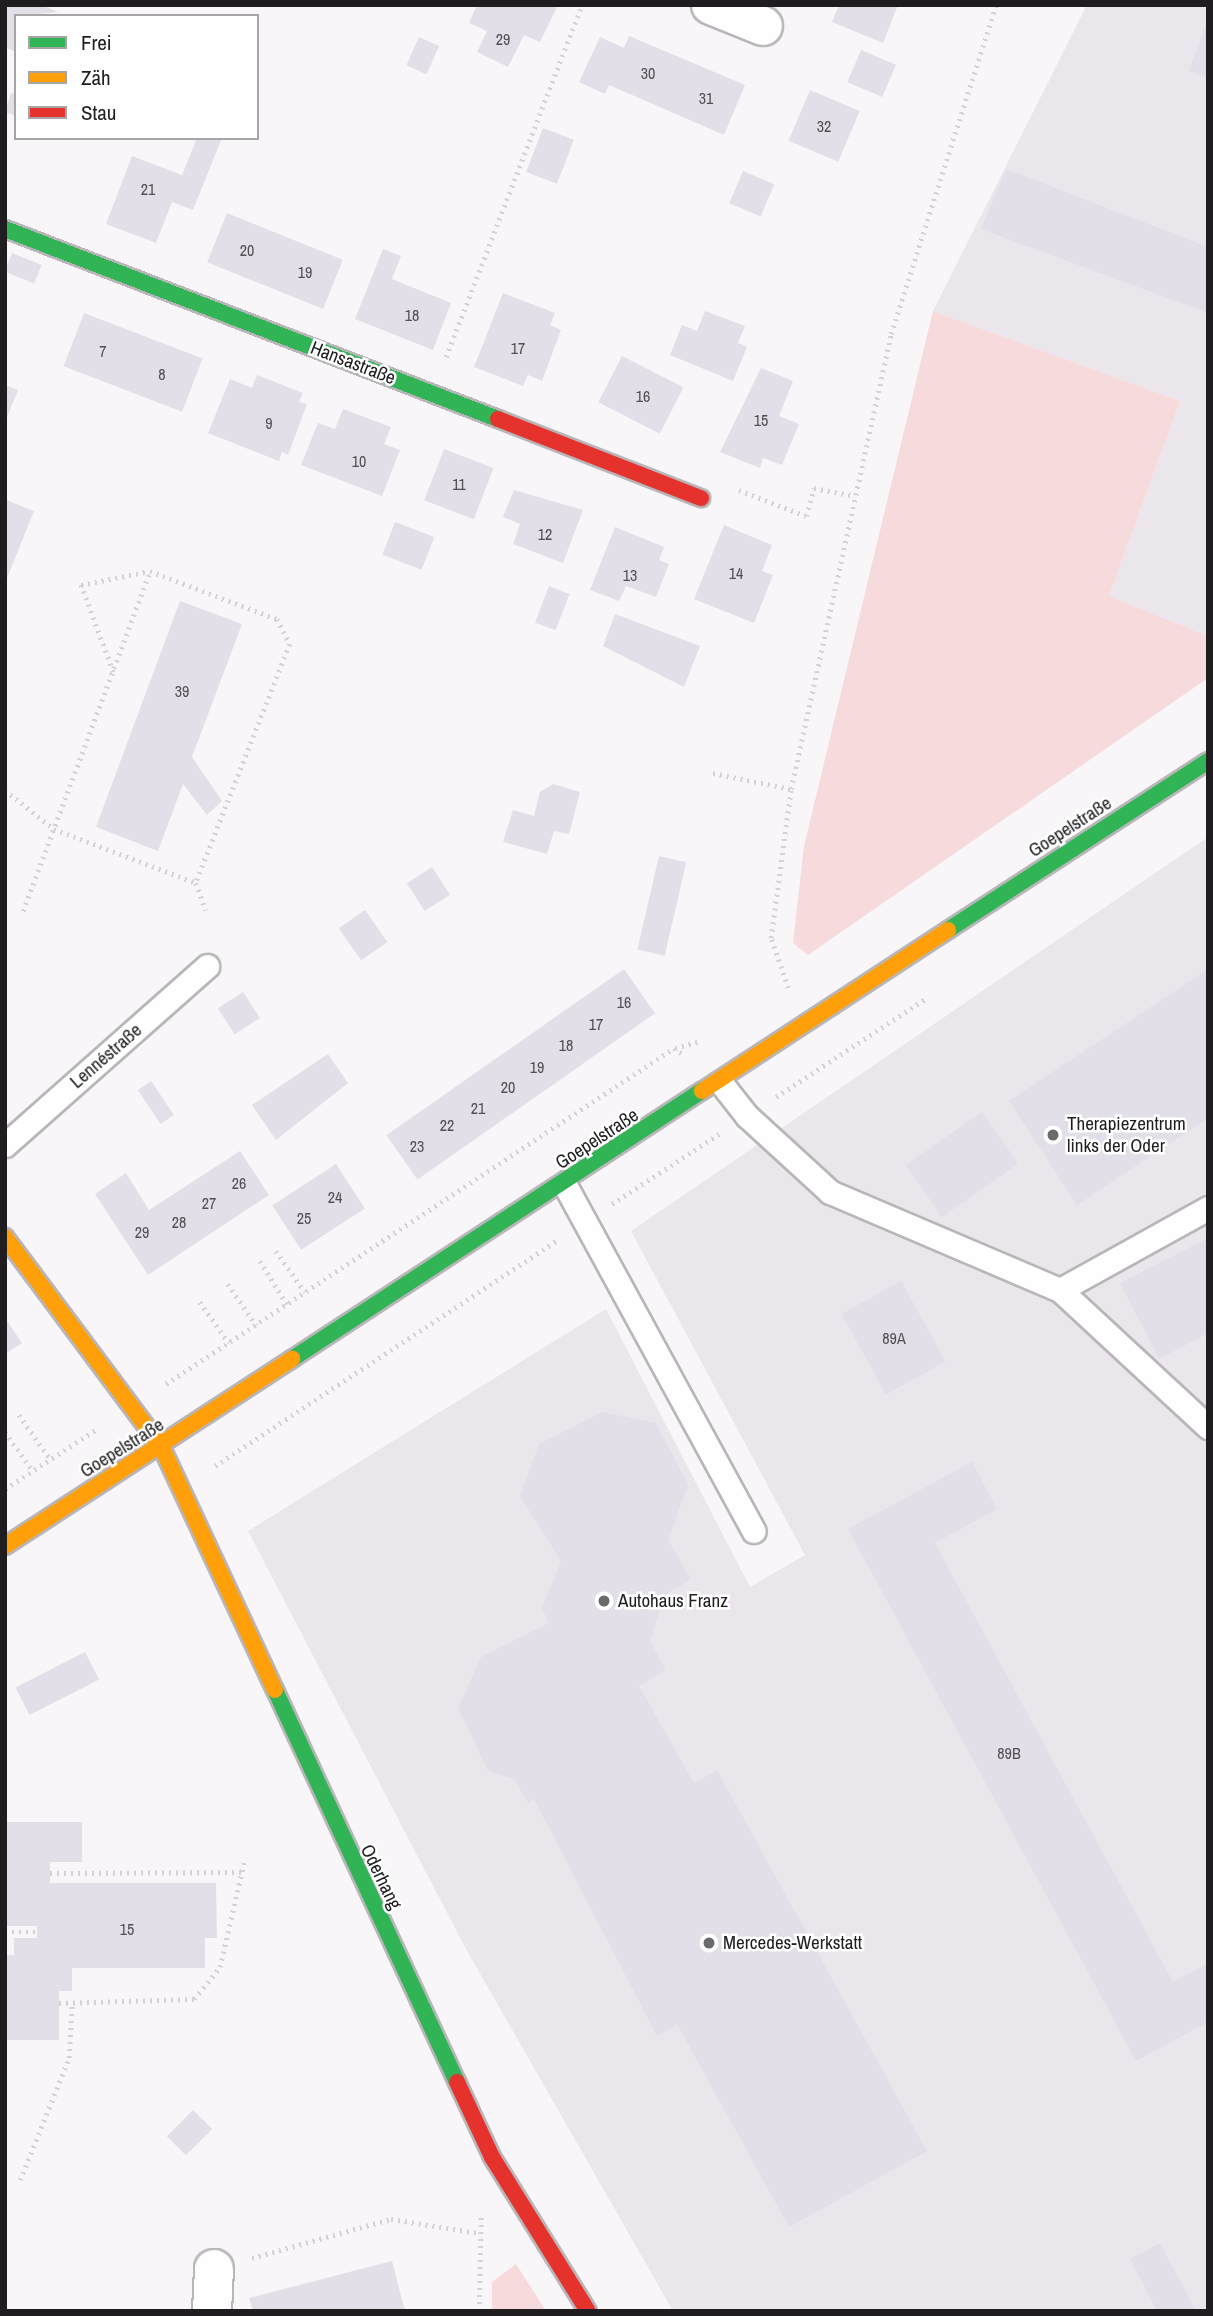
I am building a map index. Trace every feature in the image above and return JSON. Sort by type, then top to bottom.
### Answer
[{"type":"street","points":[[712,5],[763,26]]},
{"type":"street","name":"Hansastraße","points":[[5,229],[701,498]]},
{"type":"street","name":"Goepelstraße","points":[[5,1546],[162,1448],[1208,761]]},
{"type":"street","points":[[5,1237],[162,1448]]},
{"type":"street","name":"Oderhang","points":[[162,1448],[492,2157],[588,2311]]},
{"type":"street","points":[[212,2311],[214,2269]]},
{"type":"lane","name":"Lennéstraße","points":[[5,1145],[207,966]]},
{"type":"lane","points":[[721,1083],[747,1116],[830,1192],[1060,1290],[1208,1427]]},
{"type":"lane","points":[[565,1185],[754,1531]]},
{"type":"lane","points":[[1060,1290],[1208,1208]]},
{"type":"path","points":[[431,394],[582,5]]},
{"type":"path","points":[[833,1060],[808,1024],[778,967],[771,938],[791,789],[891,334],[996,5]]},
{"type":"path","points":[[701,498],[722,484],[806,516],[814,488],[855,496]]},
{"type":"path","points":[[23,911],[150,571]]},
{"type":"path","points":[[113,672],[81,585],[150,571],[277,619],[290,644],[196,883],[206,910]]},
{"type":"path","points":[[713,773],[791,789]]},
{"type":"path","points":[[5,790],[54,829],[196,883]]},
{"type":"path","points":[[182,1488],[932,994]]},
{"type":"path","points":[[5,1489],[674,1048],[721,1083]]},
{"type":"path","points":[[276,1251],[305,1292]]},
{"type":"path","points":[[260,1261],[287,1304]]},
{"type":"path","points":[[228,1284],[256,1325]]},
{"type":"path","points":[[200,1302],[229,1343]]},
{"type":"path","points":[[19,1415],[51,1460]]},
{"type":"path","points":[[5,1433],[33,1471]]},
{"type":"path","points":[[59,2003],[194,1999],[220,1967],[245,1858]]},
{"type":"path","points":[[50,1873],[242,1872]]},
{"type":"path","points":[[5,1932],[37,1932]]},
{"type":"path","points":[[20,2180],[69,2058],[72,2003]]},
{"type":"path","points":[[479,2311],[478,2234],[492,2157]]},
{"type":"path","points":[[214,2269],[391,2219],[478,2234]]},
{"type":"shaded area","points":[[1087,5],[1208,5],[1208,636],[1109,596],[1180,401],[933,311]]},
{"type":"shaded area","points":[[933,311],[1180,401],[1109,596],[1208,636],[1208,678],[808,955],[793,943],[804,846]]},
{"type":"shaded area","points":[[1208,837],[1208,2311],[673,2311],[467,1951],[248,1531],[606,1309],[750,1587],[805,1555],[631,1231]]},
{"type":"shaded area","points":[[516,2264],[546,2311],[492,2311],[492,2282]]},
{"type":"building","points":[[6,5],[41,5],[58,12],[14,14],[14,51],[5,47]]},
{"type":"building","points":[[477,5],[558,5],[540,42],[524,35],[508,67],[477,52],[487,31],[469,23]]},
{"type":"building","points":[[839,5],[898,5],[883,43],[832,22]]},
{"type":"building","points":[[1208,22],[1208,78],[1189,71]]},
{"type":"building","points":[[629,36],[745,85],[724,135],[609,85],[605,94],[579,82],[600,37],[624,48]]},
{"type":"building","points":[[419,37],[439,46],[426,74],[406,65]]},
{"type":"building","points":[[861,50],[896,65],[882,97],[847,82]]},
{"type":"building","points":[[810,90],[860,111],[838,162],[789,141]]},
{"type":"building","points":[[11,93],[14,94],[14,115],[5,112]]},
{"type":"building","points":[[543,128],[574,140],[557,184],[526,172]]},
{"type":"building","points":[[196,140],[221,140],[193,210],[172,202],[156,243],[106,224],[132,156],[182,175]]},
{"type":"building","points":[[1006,169],[1208,247],[1208,313],[981,229]]},
{"type":"building","points":[[743,171],[774,184],[761,217],[729,203]]},
{"type":"building","points":[[227,213],[343,260],[323,309],[207,262]]},
{"type":"building","points":[[383,249],[401,256],[392,279],[451,303],[433,350],[355,319]]},
{"type":"building","points":[[12,253],[42,265],[34,284],[5,272]]},
{"type":"building","points":[[503,293],[555,313],[550,325],[561,330],[542,381],[528,375],[523,386],[474,367]]},
{"type":"building","points":[[705,311],[745,326],[738,343],[747,347],[733,381],[670,355],[682,325],[697,331]]},
{"type":"building","points":[[84,313],[203,359],[182,412],[64,366]]},
{"type":"building","points":[[622,356],[683,387],[660,434],[598,402]]},
{"type":"building","points":[[761,368],[793,381],[779,416],[799,424],[782,465],[763,458],[760,468],[720,452]]},
{"type":"building","points":[[257,375],[303,393],[299,402],[307,404],[288,455],[282,452],[279,461],[208,433],[230,379],[252,388]]},
{"type":"building","points":[[5,385],[18,390],[5,422]]},
{"type":"building","points":[[343,409],[391,427],[384,444],[400,450],[382,496],[301,465],[318,423],[335,429]]},
{"type":"building","points":[[444,449],[493,468],[474,519],[424,500]]},
{"type":"building","points":[[514,490],[583,510],[563,563],[513,544],[520,524],[503,517]]},
{"type":"building","points":[[5,501],[34,511],[5,583]]},
{"type":"building","points":[[395,522],[434,537],[422,570],[382,555]]},
{"type":"building","points":[[724,525],[772,545],[762,571],[773,575],[754,623],[694,599]]},
{"type":"building","points":[[615,527],[664,547],[659,560],[669,564],[656,597],[626,586],[619,601],[590,590]]},
{"type":"building","points":[[549,586],[570,594],[556,630],[535,622]]},
{"type":"building","points":[[180,601],[242,624],[192,757],[222,801],[207,815],[183,784],[158,851],[96,827]]},
{"type":"building","points":[[615,614],[700,646],[684,687],[603,646]]},
{"type":"building","points":[[553,784],[580,792],[569,834],[554,831],[547,854],[503,842],[513,810],[534,816],[540,792]]},
{"type":"building","points":[[659,856],[686,862],[665,956],[637,950]]},
{"type":"building","points":[[432,867],[450,895],[425,911],[407,883]]},
{"type":"building","points":[[365,910],[387,942],[361,960],[339,928]]},
{"type":"building","points":[[624,969],[655,1013],[417,1180],[386,1135]]},
{"type":"building","points":[[1208,969],[1208,1118],[1077,1205],[1009,1101]]},
{"type":"building","points":[[243,992],[260,1018],[235,1034],[218,1008]]},
{"type":"building","points":[[328,1054],[348,1083],[276,1140],[252,1105]]},
{"type":"building","points":[[151,1081],[174,1115],[161,1124],[138,1090]]},
{"type":"building","points":[[982,1112],[1018,1164],[942,1217],[906,1165]]},
{"type":"building","points":[[240,1151],[269,1195],[148,1275],[95,1194],[126,1173],[149,1210]]},
{"type":"building","points":[[336,1164],[365,1208],[301,1250],[272,1205]]},
{"type":"building","points":[[1208,1238],[1208,1333],[1159,1359],[1120,1283]]},
{"type":"building","points":[[901,1281],[946,1361],[886,1394],[842,1314]]},
{"type":"building","points":[[5,1318],[22,1343],[5,1354]]},
{"type":"building","name":"Mercedes-Werkstatt","points":[[602,1412],[656,1423],[688,1485],[668,1540],[691,1579],[665,1595],[650,1641],[666,1670],[639,1686],[694,1783],[717,1770],[927,2151],[789,2227],[677,2024],[657,2036],[534,1799],[528,1803],[514,1779],[488,1771],[458,1708],[481,1657],[549,1623],[542,1608],[561,1561],[520,1496],[539,1444]]},
{"type":"building","points":[[972,1462],[997,1509],[935,1543],[1173,1982],[1208,1963],[1208,2022],[1136,2061],[848,1529]]},
{"type":"building","points":[[85,1652],[99,1680],[30,1715],[16,1687]]},
{"type":"building","points":[[5,1822],[82,1822],[82,1862],[50,1862],[50,1883],[216,1883],[217,1938],[205,1938],[205,1968],[72,1968],[72,1991],[59,1991],[59,2040],[5,2040],[5,1955],[14,1955],[14,1938],[37,1938],[37,1926],[5,1926]]},
{"type":"building","points":[[193,2110],[212,2129],[186,2155],[167,2136]]},
{"type":"building","points":[[1160,2243],[1196,2311],[1157,2311],[1130,2259]]},
{"type":"building","points":[[392,2261],[405,2311],[253,2311],[249,2298]]},
{"type":"traffic: fast","points":[[5,229],[498,419]]},
{"type":"traffic: fast","points":[[948,930],[1208,761]]},
{"type":"traffic: fast","points":[[292,1359],[702,1091]]},
{"type":"traffic: fast","points":[[275,1690],[457,2082]]},
{"type":"traffic: slow","points":[[702,1091],[948,930]]},
{"type":"traffic: slow","points":[[5,1237],[162,1448],[275,1690]]},
{"type":"traffic: slow","points":[[5,1546],[292,1359]]},
{"type":"traffic: jam","points":[[498,419],[701,498]]},
{"type":"traffic: jam","points":[[457,2082],[492,2157],[588,2311]]},
{"type":"place","name":"Therapiezentrum links der Oder","points":[[1053,1135]]},
{"type":"place","name":"Autohaus Franz","points":[[604,1601]]},
{"type":"place","name":"Mercedes-Werkstatt","points":[[709,1943]]}]
